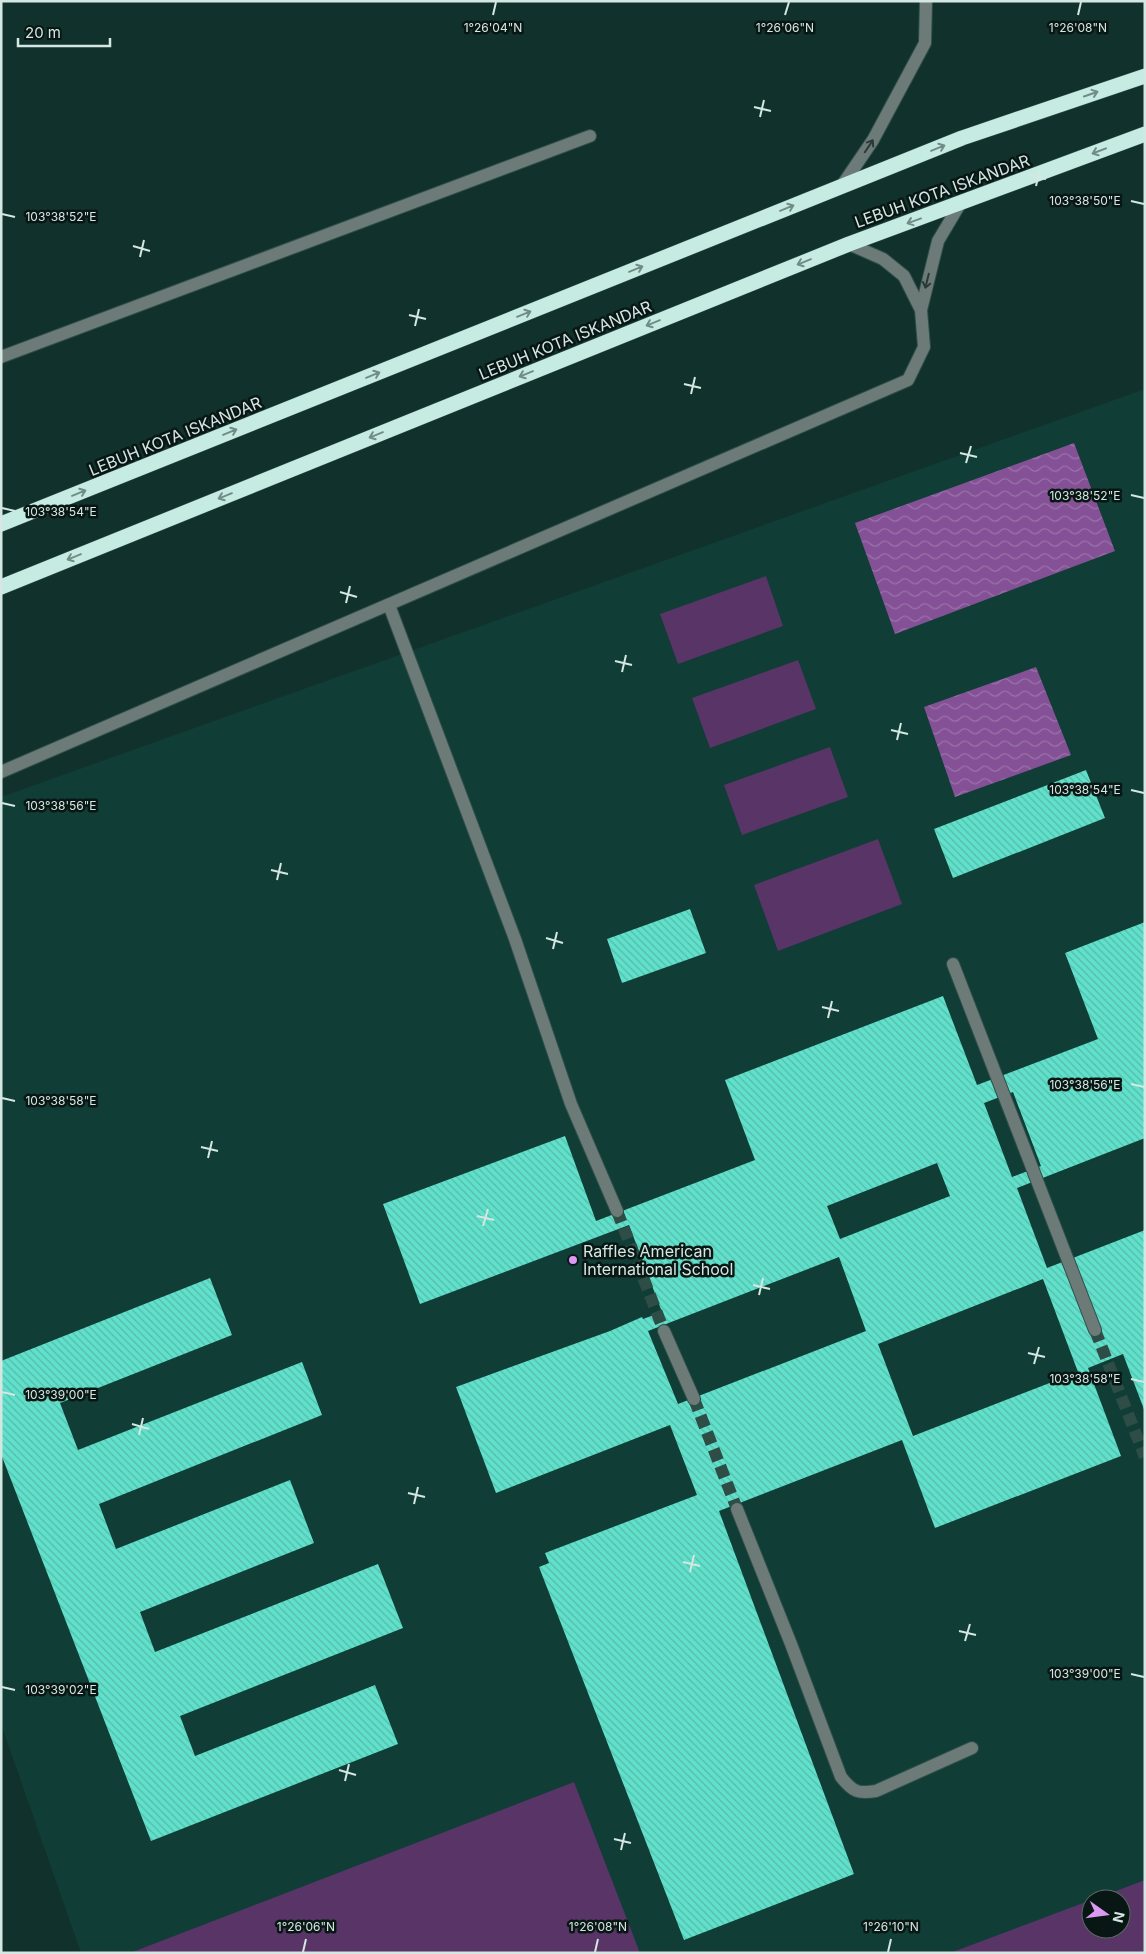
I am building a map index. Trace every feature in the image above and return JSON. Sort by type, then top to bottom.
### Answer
[{"type":"highway","name":"LEBUH KOTA ISKANDAR","points":[[1,524],[962,138],[1145,76]]},
{"type":"highway","name":"LEBUH KOTA ISKANDAR","points":[[1,587],[849,244],[1145,134]]},
{"type":"lane","points":[[841,186],[873,140],[925,43],[926,1]]},
{"type":"lane","points":[[1,357],[590,136]]},
{"type":"lane","points":[[1,772],[908,380],[924,347],[921,310],[938,241],[960,204]]},
{"type":"lane","points":[[849,244],[882,259],[904,276],[921,310]]},
{"type":"lane","points":[[389,605],[515,939],[571,1104],[617,1211]]},
{"type":"lane","points":[[953,964],[1094,1330]]},
{"type":"lane","points":[[664,1331],[694,1400]]},
{"type":"lane","points":[[737,1509],[791,1644],[841,1777],[850,1788],[862,1793],[876,1791],[972,1748]]},
{"type":"shaded area","name":"Raffles American International School","points":[[1145,389],[1145,1953],[81,1953],[1,1724],[1,797]]},
{"type":"shaded area","points":[[766,576],[783,626],[678,664],[660,614]]},
{"type":"shaded area","points":[[798,660],[816,709],[710,748],[692,698]]},
{"type":"shaded area","points":[[830,747],[848,797],[742,835],[724,785]]},
{"type":"shaded area","points":[[878,839],[902,904],[778,951],[754,885]]},
{"type":"shaded area","points":[[574,1782],[640,1953],[130,1953]]},
{"type":"shaded area","points":[[1145,1880],[1145,1953],[950,1953],[1081,1904],[1081,1939],[1131,1939],[1131,1889],[1121,1889]]},
{"type":"water","points":[[1074,443],[1115,551],[895,634],[855,523]]},
{"type":"water","points":[[1036,667],[1071,755],[955,797],[924,707]]},
{"type":"building","points":[[1086,770],[1105,818],[953,878],[934,829]]},
{"type":"building","points":[[690,909],[706,953],[622,983],[607,939]]},
{"type":"building","points":[[1145,922],[1145,1138],[1017,1188],[1047,1268],[1145,1230],[1145,1412],[1123,1354],[1088,1368],[1121,1456],[935,1528],[902,1440],[719,1511],[854,1874],[684,1940],[539,1567],[549,1563],[545,1553],[697,1495],[670,1425],[496,1493],[456,1387],[610,1331],[642,1317],[643,1319],[662,1312],[629,1225],[420,1304],[383,1204],[565,1136],[596,1221],[755,1160],[725,1080],[943,996],[977,1085],[1098,1039],[1065,953]],"holes":[[[1013,1092],[1041,1166],[1012,1177],[984,1103]],[[937,1163],[950,1196],[840,1239],[827,1206]],[[839,1257],[866,1331],[678,1404],[648,1331]],[[1043,1279],[1078,1372],[913,1436],[878,1344]]]},
{"type":"building","points":[[210,1278],[232,1335],[60,1403],[78,1450],[302,1362],[322,1415],[99,1504],[116,1549],[290,1480],[314,1543],[140,1612],[155,1652],[378,1564],[403,1628],[180,1716],[195,1756],[375,1685],[398,1744],[151,1841],[1,1454],[1,1361]]},
{"type":"tunnel","points":[[617,1211],[664,1331]]},
{"type":"tunnel","points":[[1095,1330],[1145,1457]]},
{"type":"tunnel","points":[[694,1399],[737,1509]]},
{"type":"place","name":"Raffles American International School","points":[[573,1260]]}]
